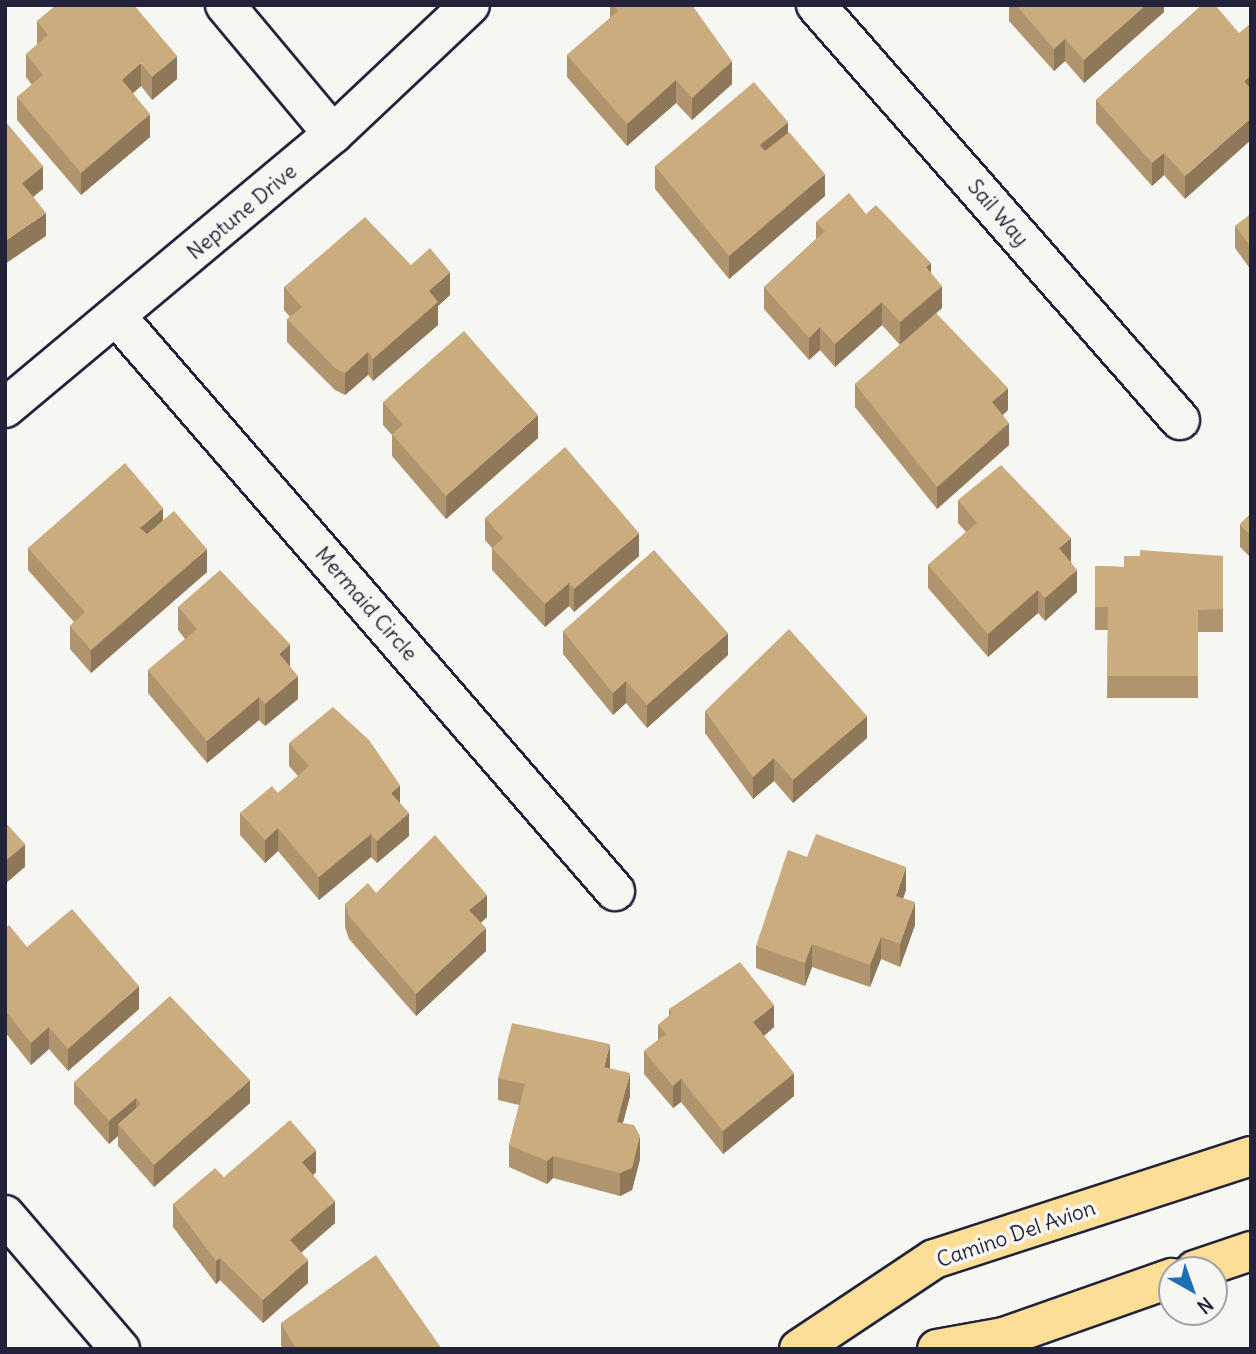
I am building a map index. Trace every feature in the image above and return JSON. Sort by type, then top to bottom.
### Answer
[{"type":"main road","name":"Camino Del Avion","points":[[799,1349],[934,1259],[1251,1156]]},
{"type":"main road","points":[[1228,1259],[1251,1251]]},
{"type":"main road","points":[[937,1349],[1004,1337],[1158,1283]]},
{"type":"street","points":[[225,5],[333,134]]},
{"type":"street","name":"Neptune Drive","points":[[5,408],[333,134],[470,5]]},
{"type":"street","name":"Sail Way","points":[[816,5],[1180,420]]},
{"type":"street","name":"Mermaid Circle","points":[[117,317],[615,891]]},
{"type":"street","points":[[5,1215],[120,1349]]},
{"type":"building","points":[[56,5],[134,5],[177,56],[152,77],[141,63],[122,80],[150,114],[81,173],[17,97],[43,75],[26,54],[48,35],[37,21]]},
{"type":"building","points":[[613,5],[692,5],[732,61],[692,98],[676,80],[627,124],[567,55],[618,11]]},
{"type":"building","points":[[1016,5],[1146,5],[1084,60],[1065,39],[1054,49]]},
{"type":"building","points":[[1202,5],[1215,5],[1239,33],[1251,23],[1251,75],[1244,81],[1251,89],[1251,118],[1185,176],[1164,153],[1152,163],[1096,100]]},
{"type":"building","points":[[754,82],[788,122],[760,145],[765,151],[789,132],[825,174],[729,256],[655,166]]},
{"type":"building","points":[[5,121],[43,166],[22,183],[46,213],[5,241]]},
{"type":"building","points":[[849,193],[866,214],[876,205],[931,263],[926,267],[942,286],[900,322],[882,302],[835,344],[820,327],[809,338],[764,287],[825,231],[816,222]]},
{"type":"building","points":[[1251,214],[1251,247],[1235,226]]},
{"type":"building","points":[[365,217],[411,265],[430,248],[450,272],[429,291],[438,302],[373,359],[368,352],[345,373],[335,368],[287,319],[302,307],[284,287]]},
{"type":"building","points":[[936,313],[1008,388],[992,402],[1009,423],[937,487],[855,384]]},
{"type":"building","points":[[464,331],[538,415],[446,496],[392,434],[403,425],[383,402]]},
{"type":"building","points":[[565,447],[639,533],[574,589],[569,583],[545,604],[492,548],[503,538],[485,518]]},
{"type":"building","points":[[125,463],[163,508],[140,528],[147,534],[174,511],[207,549],[91,650],[70,626],[85,612],[28,548]]},
{"type":"building","points":[[1001,465],[1071,538],[1059,548],[1077,570],[1045,598],[1038,590],[988,634],[928,565],[977,523],[958,500]]},
{"type":"building","points":[[1251,513],[1251,535],[1240,524]]},
{"type":"building","points":[[654,550],[728,633],[647,705],[626,681],[613,693],[563,631]]},
{"type":"building","points":[[1140,550],[1223,556],[1223,609],[1198,610],[1198,676],[1107,676],[1108,607],[1095,607],[1095,566],[1124,567],[1124,556],[1140,556]]},
{"type":"building","points":[[220,570],[290,644],[279,654],[298,676],[265,704],[259,697],[207,741],[148,670],[197,629],[178,607]]},
{"type":"building","points":[[789,629],[867,716],[793,780],[774,758],[753,777],[705,711]]},
{"type":"building","points":[[333,707],[369,740],[400,785],[391,793],[409,813],[377,841],[371,834],[319,877],[278,828],[265,840],[240,813],[272,786],[278,793],[309,766],[289,743]]},
{"type":"building","points":[[5,822],[25,844],[5,861]]},
{"type":"building","points":[[816,834],[906,867],[896,896],[915,902],[900,944],[881,937],[870,965],[812,944],[805,963],[756,946],[788,850],[807,857]]},
{"type":"building","points":[[435,835],[487,895],[469,910],[486,928],[416,994],[349,916],[345,904],[368,883],[376,893]]},
{"type":"building","points":[[72,909],[139,986],[68,1049],[49,1027],[31,1043],[5,1010],[5,928],[9,925],[27,947]]},
{"type":"building","points":[[740,962],[774,1005],[753,1022],[794,1073],[723,1131],[681,1079],[673,1086],[644,1051],[666,1034],[658,1025],[672,1013],[669,1009]]},
{"type":"building","points":[[170,996],[250,1080],[154,1165],[118,1124],[141,1104],[136,1098],[109,1121],[74,1082]]},
{"type":"building","points":[[512,1023],[610,1044],[604,1067],[630,1073],[617,1122],[634,1125],[640,1136],[632,1168],[620,1173],[553,1156],[547,1161],[509,1145],[525,1084],[498,1078]]},
{"type":"building","points":[[290,1120],[316,1150],[302,1162],[335,1201],[290,1240],[308,1260],[263,1300],[220,1258],[216,1261],[173,1204],[215,1168],[224,1177]]},
{"type":"building","points":[[376,1255],[442,1349],[296,1349],[281,1323]]}]
